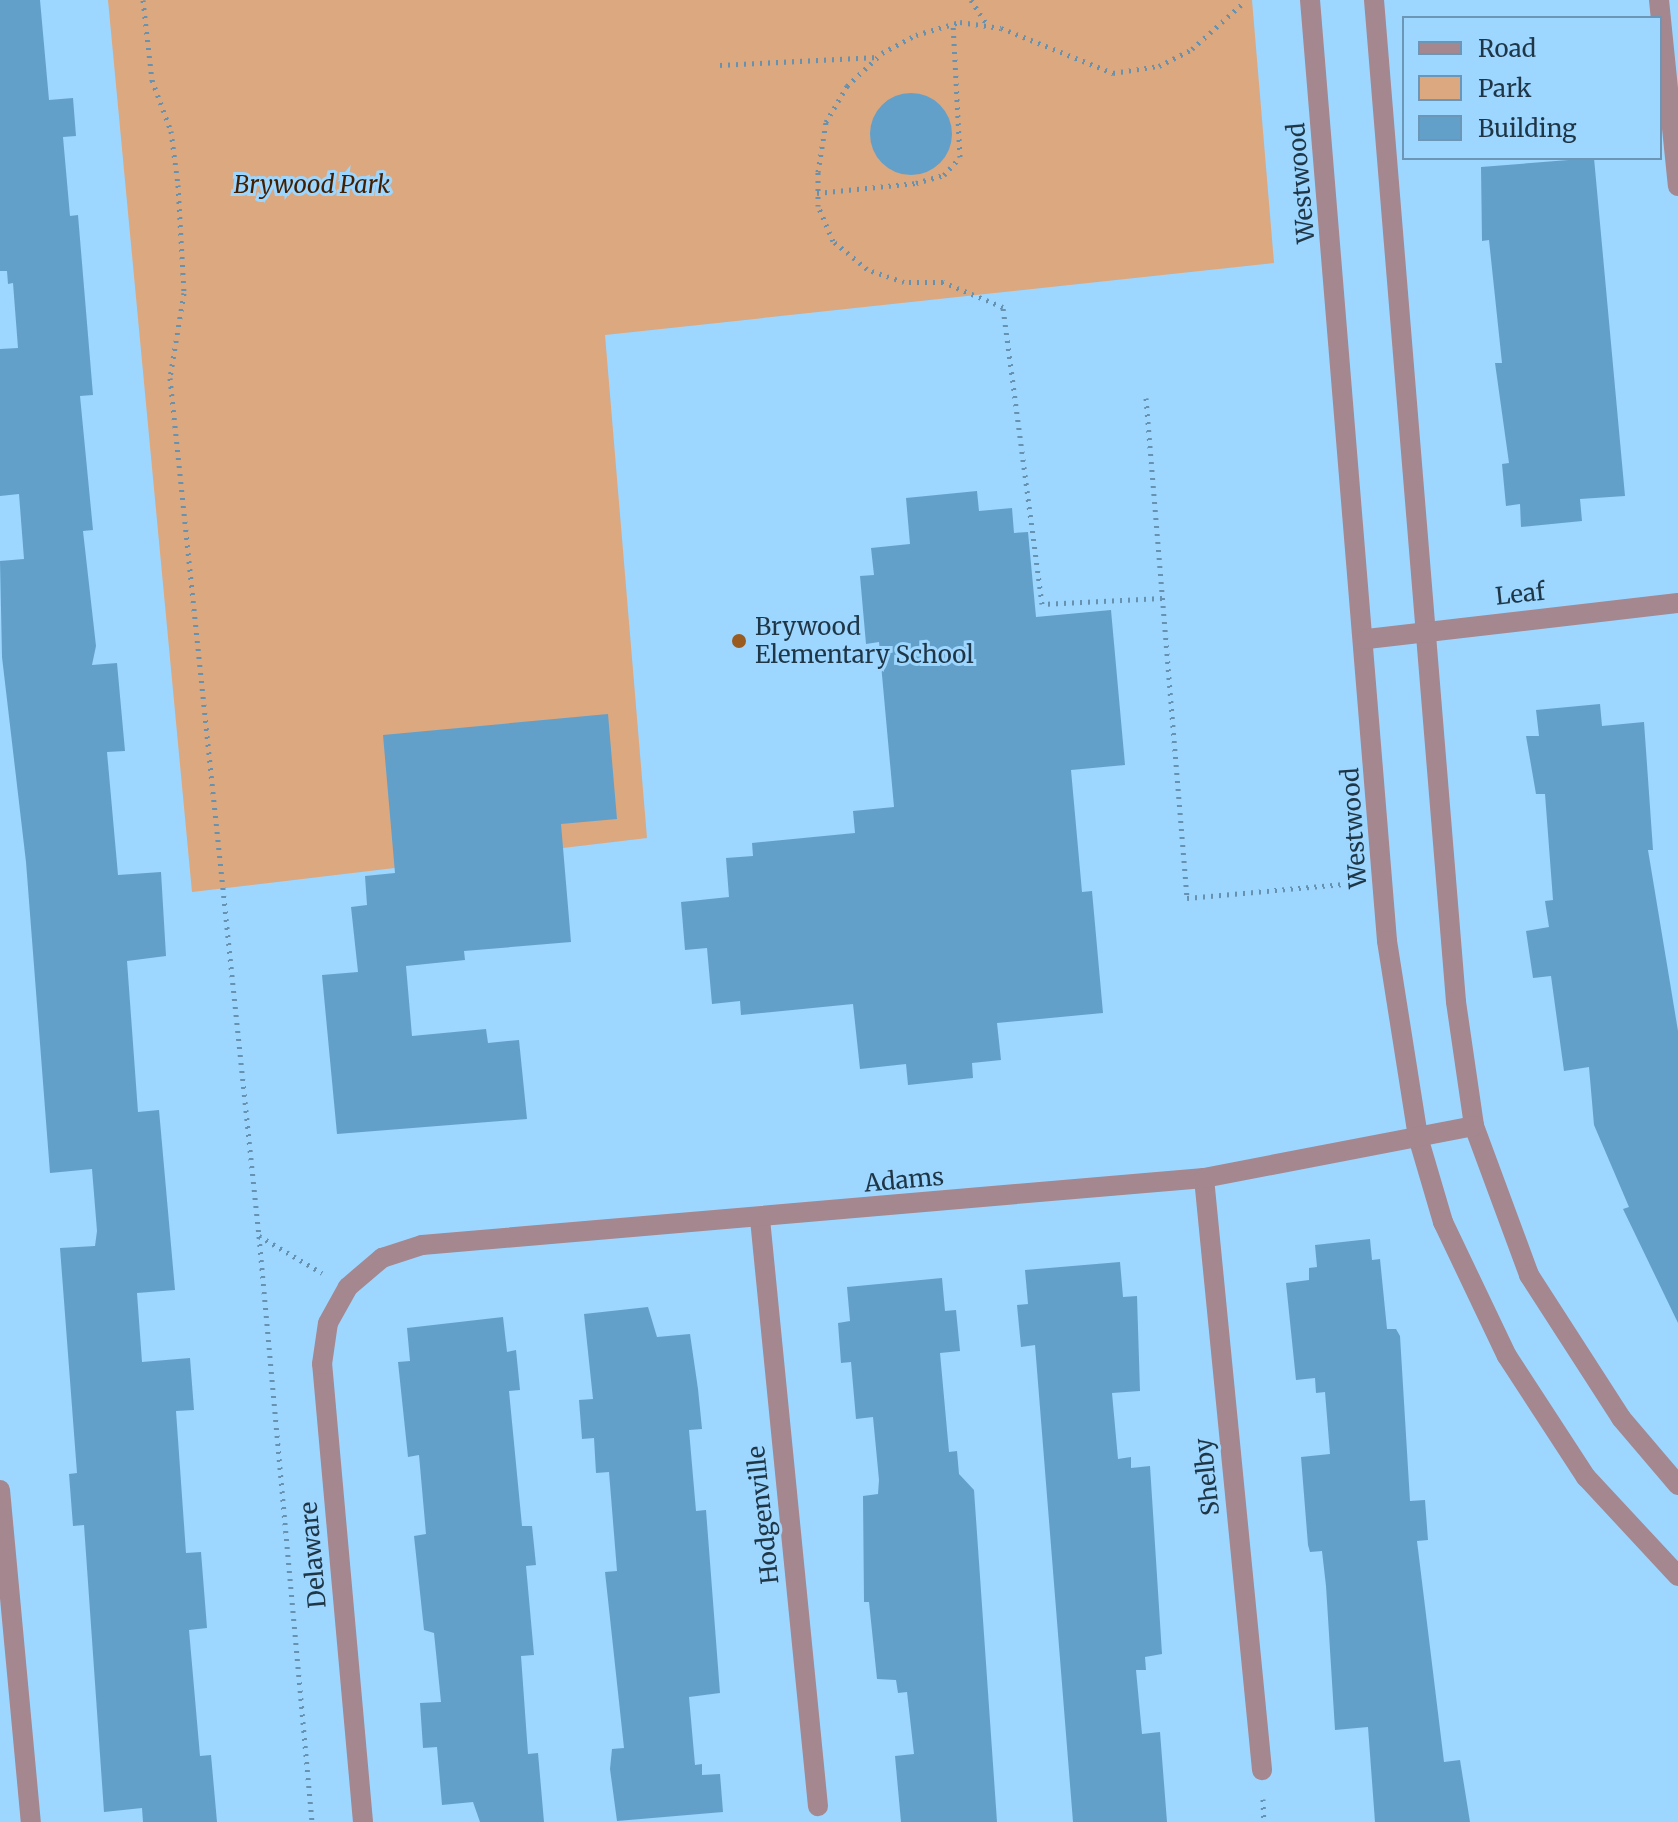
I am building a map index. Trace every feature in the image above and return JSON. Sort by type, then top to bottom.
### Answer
[{"type":"street","name":"Westwood","points":[[1310,0],[1367,639],[1387,941],[1418,1137],[1443,1222],[1507,1356],[1586,1477],[1678,1576]]},
{"type":"street","points":[[1374,0],[1456,1002],[1474,1126],[1529,1275],[1621,1418],[1678,1485]]},
{"type":"street","points":[[1662,29],[1678,186]]},
{"type":"street","name":"Leaf","points":[[1367,639],[1678,603]]},
{"type":"street","name":"Adams","points":[[348,1287],[382,1258],[422,1245],[760,1219],[1204,1178],[1474,1126]]},
{"type":"street","name":"Shelby","points":[[1204,1178],[1262,1770]]},
{"type":"street","name":"Hodgenville","points":[[760,1219],[818,1806]]},
{"type":"street","name":"Delaware","points":[[348,1287],[328,1323],[322,1364],[363,1822]]},
{"type":"street","points":[[0,1490],[31,1822]]},
{"type":"path","points":[[143,0],[152,80],[171,131],[178,185],[184,293],[170,378],[259,1236],[312,1822]]},
{"type":"path","points":[[971,0],[988,27]]},
{"type":"path","points":[[1162,598],[1042,604],[1003,307],[943,282],[904,282],[867,269],[833,241],[817,193],[826,122],[847,86],[878,57],[916,35],[953,25],[988,27],[1113,73],[1159,66],[1192,49],[1243,3]]},
{"type":"path","points":[[817,193],[916,183],[944,175],[960,157],[953,25]]},
{"type":"path","points":[[720,65],[878,57]]},
{"type":"path","points":[[1146,398],[1187,898],[1344,884]]},
{"type":"path","points":[[259,1236],[348,1287]]},
{"type":"green space","name":"Brywood Park","points":[[108,0],[1252,0],[1274,263],[605,335],[647,838],[192,892]]},
{"type":"building","points":[[0,0],[40,0],[49,100],[73,98],[76,136],[63,137],[70,216],[78,215],[93,395],[80,396],[93,530],[83,531],[96,646],[92,665],[117,663],[125,751],[107,752],[118,875],[161,872],[166,956],[127,961],[138,1112],[159,1110],[175,1290],[137,1293],[142,1362],[190,1358],[194,1410],[176,1411],[186,1553],[201,1552],[207,1628],[189,1630],[200,1756],[211,1755],[217,1822],[143,1822],[142,1808],[104,1812],[84,1525],[73,1526],[69,1474],[77,1473],[60,1248],[95,1246],[97,1231],[92,1169],[50,1173],[26,862],[2,657],[0,561],[24,559],[19,494],[0,496],[0,349],[18,348],[13,283],[8,284],[7,271],[0,271]]},
{"type":"building","points":[[911,93],[927,96],[940,105],[949,118],[952,134],[949,150],[940,163],[927,172],[911,175],[895,172],[882,163],[873,150],[870,134],[873,118],[882,105],[895,96]]},
{"type":"building","points":[[1594,160],[1625,496],[1580,499],[1582,521],[1521,527],[1520,504],[1506,506],[1502,464],[1509,463],[1495,363],[1502,363],[1489,240],[1482,241],[1481,167]]},
{"type":"building","points":[[977,491],[979,511],[1012,508],[1014,533],[1028,532],[1036,617],[1111,610],[1125,765],[1071,770],[1082,892],[1092,891],[1103,1013],[997,1023],[1001,1060],[972,1063],[973,1078],[908,1085],[906,1064],[860,1069],[853,1004],[741,1015],[740,1001],[712,1004],[707,948],[685,950],[681,902],[729,897],[726,858],[753,856],[752,843],[855,833],[853,811],[894,807],[879,642],[866,644],[860,576],[874,575],[871,548],[910,544],[906,498]]},
{"type":"building","points":[[1600,704],[1602,726],[1644,722],[1653,850],[1648,850],[1678,1031],[1678,1323],[1623,1209],[1629,1207],[1594,1125],[1589,1067],[1564,1071],[1551,976],[1533,978],[1526,931],[1549,927],[1545,901],[1553,900],[1545,794],[1536,794],[1526,736],[1539,736],[1536,710]]},
{"type":"building","points":[[608,714],[617,819],[561,824],[571,942],[464,951],[465,960],[406,966],[412,1036],[486,1029],[488,1043],[519,1040],[527,1119],[337,1134],[322,975],[358,972],[351,907],[367,905],[365,876],[395,873],[383,735]]},
{"type":"building","points":[[1370,1239],[1372,1260],[1380,1259],[1387,1329],[1396,1329],[1400,1336],[1410,1501],[1425,1500],[1428,1540],[1417,1541],[1444,1762],[1460,1760],[1470,1822],[1375,1822],[1368,1727],[1335,1730],[1322,1551],[1310,1552],[1308,1545],[1301,1457],[1330,1454],[1325,1392],[1316,1393],[1315,1378],[1296,1380],[1286,1283],[1309,1280],[1309,1268],[1317,1267],[1315,1245]]},
{"type":"building","points":[[1120,1262],[1123,1297],[1137,1296],[1140,1391],[1112,1393],[1118,1459],[1131,1457],[1131,1468],[1150,1466],[1162,1654],[1145,1657],[1146,1670],[1136,1670],[1142,1734],[1160,1732],[1167,1822],[1073,1822],[1035,1345],[1021,1347],[1017,1305],[1028,1304],[1025,1270]]},
{"type":"building","points":[[942,1278],[945,1311],[956,1310],[960,1351],[940,1353],[949,1452],[957,1451],[959,1474],[974,1490],[997,1822],[901,1822],[895,1756],[914,1754],[907,1692],[898,1693],[896,1680],[877,1679],[869,1602],[864,1602],[863,1496],[878,1494],[879,1480],[873,1417],[856,1419],[851,1362],[841,1363],[838,1323],[850,1321],[847,1287]]},
{"type":"building","points":[[648,1307],[657,1337],[690,1334],[702,1429],[689,1430],[696,1511],[706,1510],[720,1693],[689,1697],[695,1765],[702,1764],[702,1775],[720,1774],[723,1812],[617,1821],[610,1769],[612,1749],[624,1748],[605,1572],[617,1571],[609,1472],[596,1473],[594,1438],[582,1439],[579,1400],[593,1399],[584,1314]]},
{"type":"building","points":[[503,1317],[507,1352],[516,1350],[520,1390],[509,1391],[522,1526],[532,1526],[536,1565],[526,1566],[534,1655],[521,1656],[528,1754],[538,1753],[544,1822],[480,1822],[473,1802],[442,1805],[437,1747],[423,1748],[420,1703],[441,1702],[434,1633],[424,1630],[414,1536],[426,1534],[419,1455],[408,1457],[398,1362],[410,1361],[407,1328]]},
{"type":"place","name":"Brywood Elementary School","points":[[739,641]]}]
